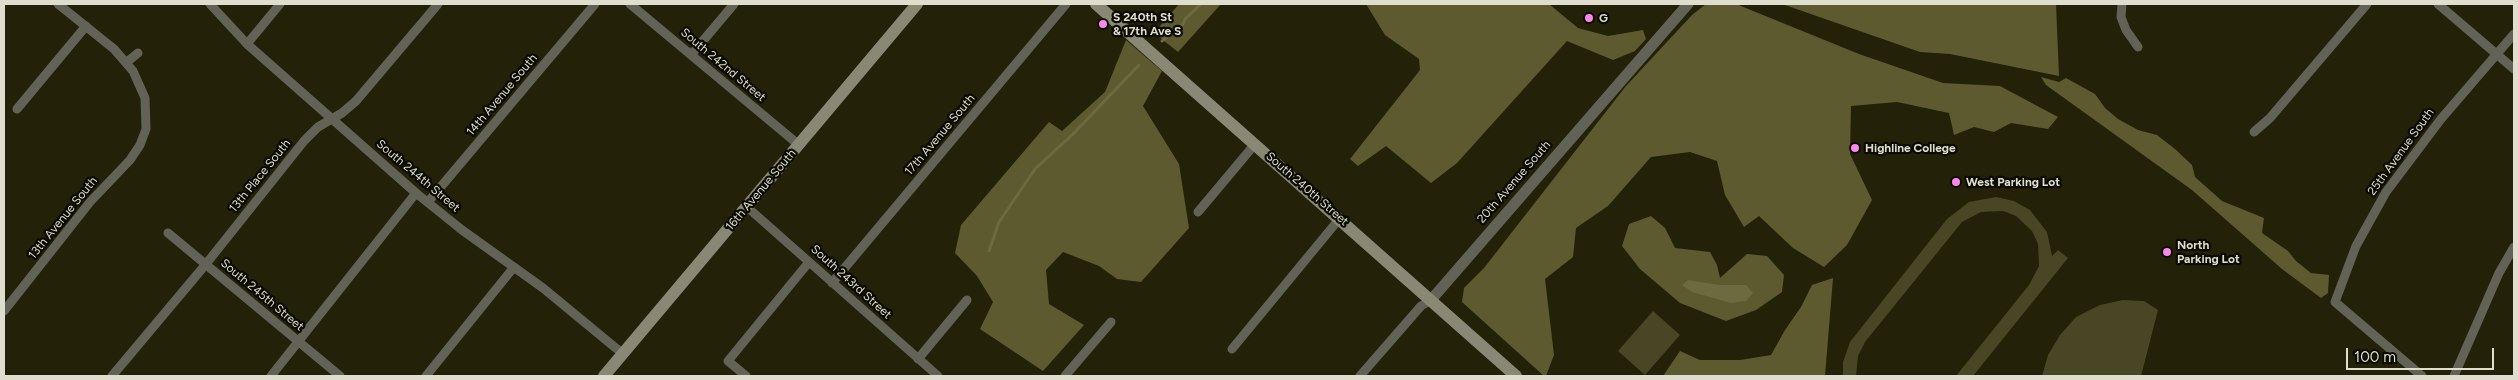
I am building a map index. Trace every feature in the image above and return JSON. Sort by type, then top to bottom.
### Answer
[{"type":"main road","name":"16th Avenue South","points":[[604,376],[917,4]]},
{"type":"main road","name":"South 240th Street","points":[[1096,4],[1340,218],[1513,375]]},
{"type":"street","points":[[58,4],[127,62],[138,53]]},
{"type":"street","name":"South 244th Street","points":[[210,4],[247,44],[416,193],[514,267],[623,354]]},
{"type":"street","points":[[247,44],[280,4]]},
{"type":"street","name":"13th Place South","points":[[112,376],[206,264],[304,141],[318,127],[332,120],[356,101],[438,4]]},
{"type":"street","name":"14th Avenue South","points":[[428,202],[595,4]]},
{"type":"street","name":"South 242nd Street","points":[[630,4],[799,145]]},
{"type":"street","points":[[691,55],[734,4]]},
{"type":"street","name":"17th Avenue South","points":[[832,283],[1066,4]]},
{"type":"street","name":"20th Avenue South","points":[[1360,376],[1421,306],[1431,300],[1688,4]]},
{"type":"street","points":[[2122,4],[2121,16],[2126,30],[2138,47]]},
{"type":"street","points":[[2254,132],[2270,118],[2367,4]]},
{"type":"street","points":[[2438,4],[2514,69]]},
{"type":"street","points":[[17,108],[86,26]]},
{"type":"street","name":"25th Avenue South","points":[[2422,376],[2335,302],[2356,246],[2386,192],[2431,131],[2514,34]]},
{"type":"street","name":"13th Avenue South","points":[[4,311],[90,202],[130,160],[142,142],[147,123],[146,101],[139,80],[127,62]]},
{"type":"street","points":[[1198,212],[1255,144]]},
{"type":"street","points":[[271,376],[416,193]]},
{"type":"street","name":"South 243rd Street","points":[[747,207],[938,376]]},
{"type":"street","points":[[1232,349],[1340,218]]},
{"type":"street","name":"South 245th Street","points":[[168,233],[340,376]]},
{"type":"street","points":[[2454,376],[2499,273],[2514,247]]},
{"type":"street","points":[[746,376],[728,361],[809,262]]},
{"type":"street","points":[[426,376],[514,267]]},
{"type":"street","points":[[918,359],[966,300]]},
{"type":"street","points":[[1065,376],[1111,322]]},
{"type":"shaded area","points":[[1179,4],[1221,4],[1178,52],[1154,33]]},
{"type":"shaded area","points":[[1366,4],[1549,4],[1578,28],[1608,36],[1643,30],[1646,39],[1635,51],[1613,60],[1567,41],[1457,163],[1431,183],[1386,146],[1358,166],[1350,159],[1420,70],[1419,59],[1385,35]]},
{"type":"shaded area","points":[[1706,4],[1736,4],[1859,54],[1943,83],[2000,86],[2058,117],[2048,129],[2011,123],[1994,132],[1974,127],[1954,135],[1949,113],[1897,102],[1851,106],[1850,154],[1872,200],[1847,245],[1824,267],[1793,248],[1759,216],[1744,227],[1725,195],[1717,161],[1690,152],[1651,157],[1608,206],[1576,228],[1573,257],[1545,279],[1554,355],[1546,376],[1544,376],[1462,302],[1464,288],[1484,268],[1626,86],[1692,15]]},
{"type":"shaded area","points":[[1782,4],[2056,4],[2059,76],[1950,54],[1920,52]]},
{"type":"shaded area","points":[[1126,40],[1162,71],[1143,106],[1179,164],[1189,228],[1141,282],[1117,279],[1099,266],[1063,252],[1046,270],[1049,304],[1084,325],[1043,371],[980,329],[993,302],[977,276],[955,253],[961,225],[1049,122],[1062,131],[1105,92]]},
{"type":"shaded area","points":[[2041,77],[2059,82],[2066,78],[2095,94],[2105,108],[2118,119],[2138,130],[2157,135],[2192,165],[2195,177],[2222,201],[2264,218],[2262,233],[2288,251],[2296,261],[2311,273],[2329,275],[2328,293],[2321,298],[2282,269],[2192,190],[2046,85]]},
{"type":"shaded area","points":[[1996,197],[2014,201],[2030,210],[2047,232],[2052,256],[2058,250],[2068,258],[1973,376],[1956,376],[2029,285],[2039,266],[2038,244],[2032,231],[2016,216],[2003,211],[1981,212],[1962,222],[1865,342],[1858,356],[1856,376],[1843,376],[1843,362],[1850,342],[1947,219],[1969,202]]},
{"type":"shaded area","points":[[1651,216],[1665,228],[1675,248],[1710,252],[1717,265],[1720,278],[1747,254],[1767,256],[1784,275],[1782,292],[1756,310],[1726,321],[1680,303],[1640,269],[1622,246],[1629,224]]},
{"type":"shaded area","points":[[1833,278],[1825,376],[1663,376],[1680,351],[1700,360],[1740,360],[1771,355],[1801,307],[1812,285]]},
{"type":"shaded area","points":[[1688,280],[1719,285],[1746,285],[1753,293],[1746,301],[1731,303],[1692,292],[1682,285]]},
{"type":"shaded area","points":[[2123,300],[2144,301],[2158,310],[2141,376],[2042,376],[2048,355],[2060,335],[2076,317],[2100,305]]},
{"type":"shaded area","points":[[1653,311],[1680,335],[1645,375],[1618,351]]},
{"type":"waterway","points":[[1162,41],[1183,24],[1185,19],[1201,4]]},
{"type":"waterway","points":[[989,251],[999,222],[1035,169],[1073,134],[1139,65]]},
{"type":"place","name":"G","points":[[1589,18]]},
{"type":"place","name":"S 240th St & 17th Ave S","points":[[1103,24]]},
{"type":"place","name":"Highline College","points":[[1855,148]]},
{"type":"place","name":"West Parking Lot","points":[[1956,182]]},
{"type":"place","name":"North Parking Lot","points":[[2167,252]]}]
